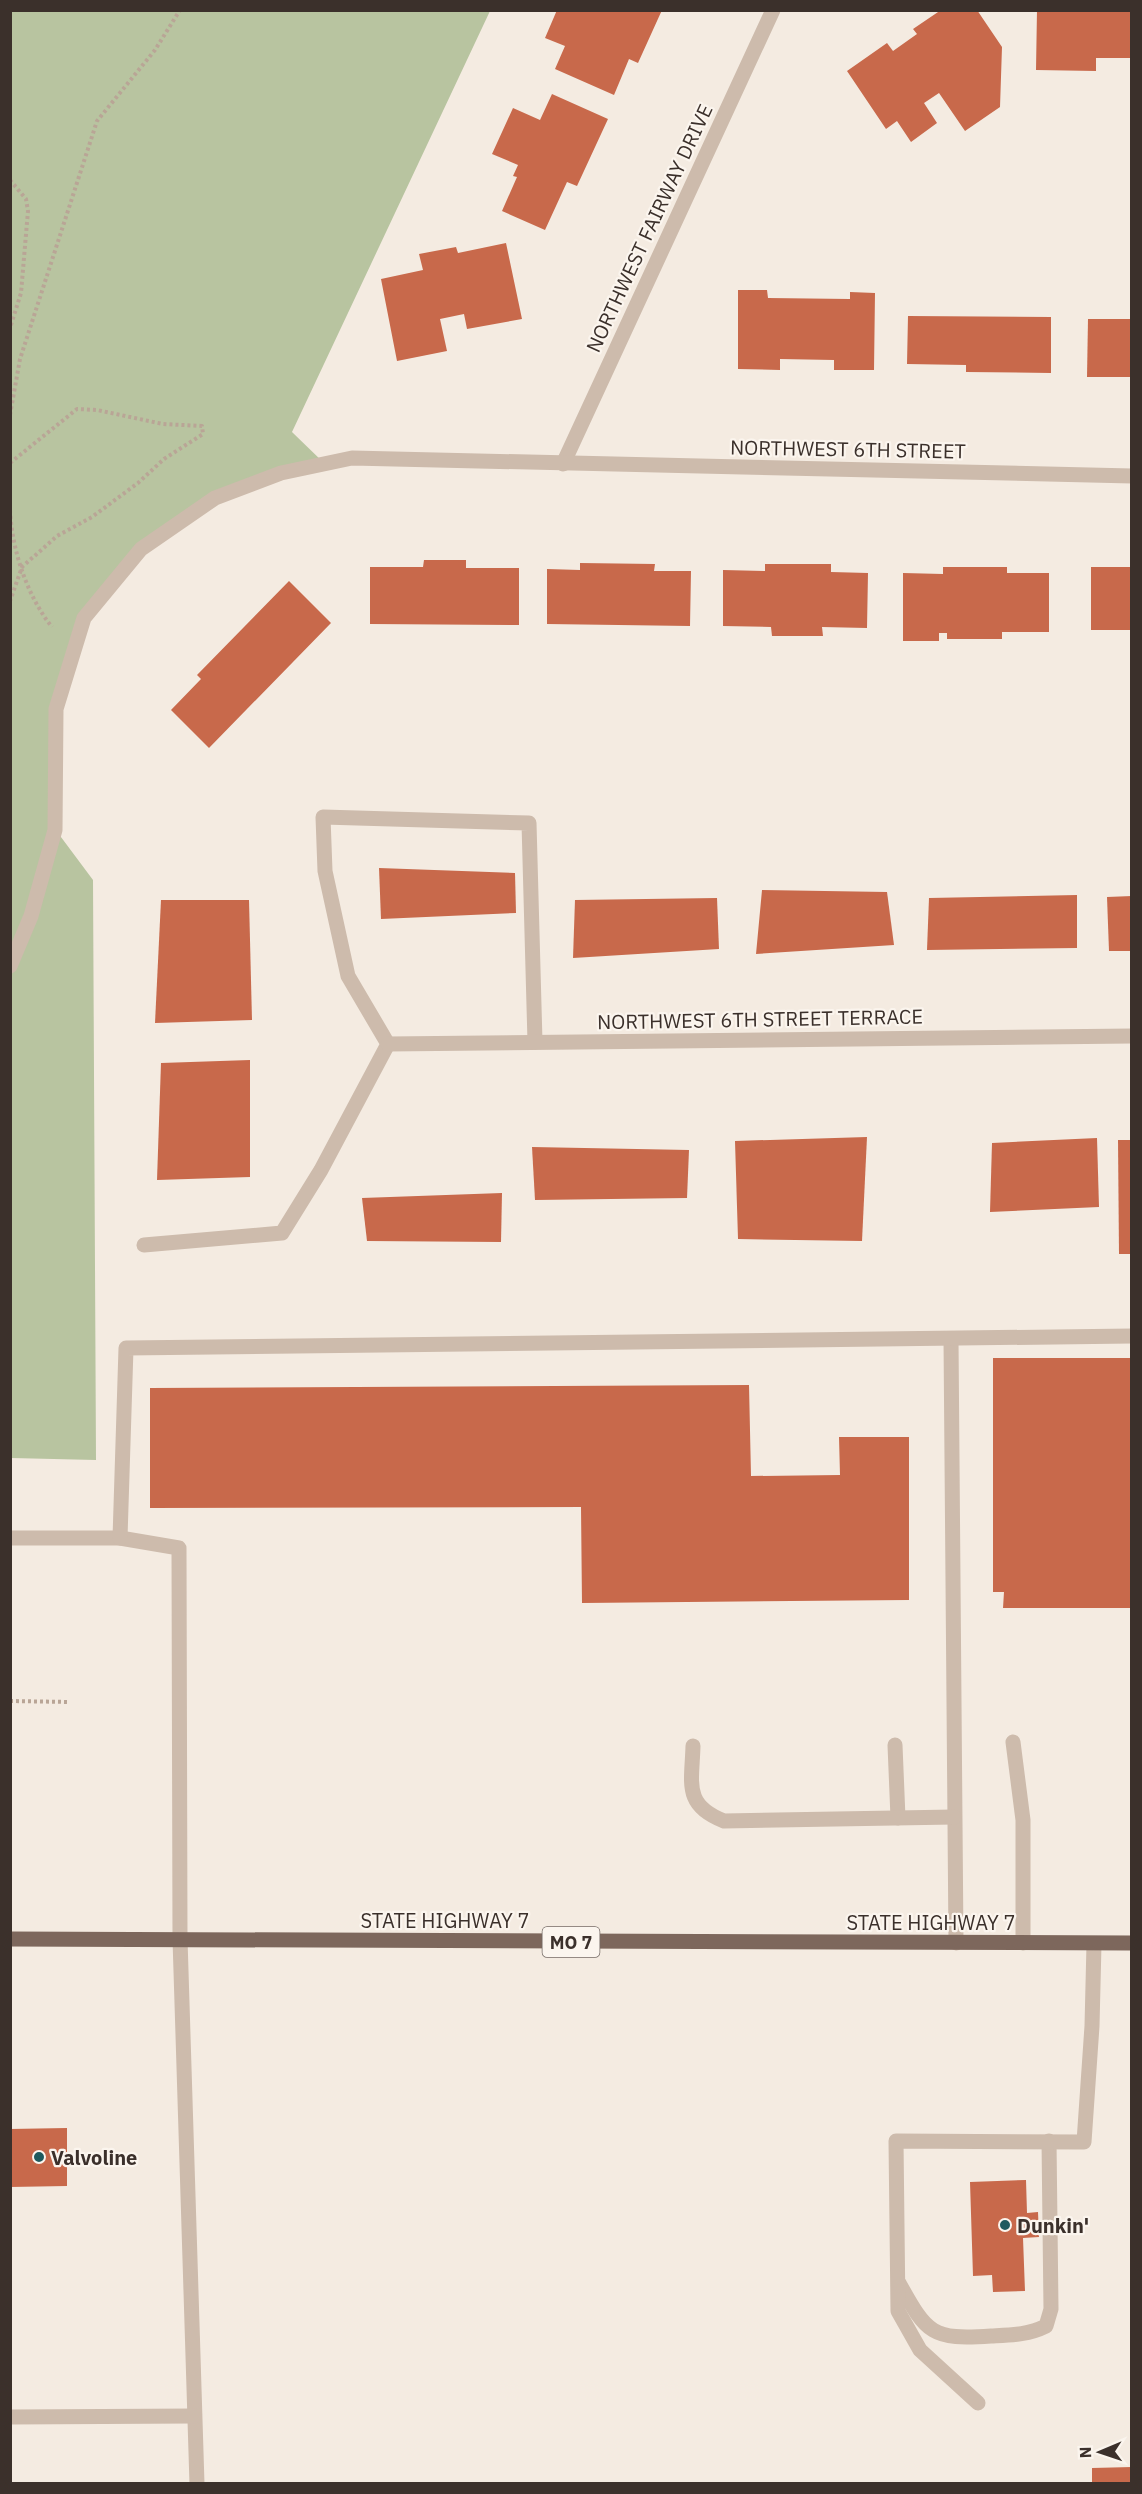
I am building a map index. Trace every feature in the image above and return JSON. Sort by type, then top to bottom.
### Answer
[{"type":"main road","name":"STATE HIGHWAY 7","points":[[10,1939],[1131,1943]]},
{"type":"street","name":"NORTHWEST FAIRWAY DRIVE","points":[[563,464],[773,10]]},
{"type":"street","name":"NORTHWEST 6TH STREET","points":[[10,966],[31,916],[55,830],[56,709],[84,618],[141,549],[214,498],[281,473],[352,458],[1131,476]]},
{"type":"street","points":[[144,1245],[282,1233],[321,1170],[388,1044],[348,976],[325,871],[323,817],[529,823],[535,1042]]},
{"type":"street","name":"NORTHWEST 6TH STREET TERRACE","points":[[388,1044],[1131,1036]]},
{"type":"street","points":[[120,1538],[126,1348],[1131,1336]]},
{"type":"street","points":[[951,1339],[952,1744],[956,1943]]},
{"type":"street","points":[[10,1538],[120,1538],[179,1548],[180,1939],[197,2484]]},
{"type":"street","points":[[1013,1742],[1023,1820],[1023,1943]]},
{"type":"street","points":[[895,1745],[898,1818]]},
{"type":"street","points":[[693,1746],[692,1791],[694,1800],[700,1809],[724,1821],[954,1817]]},
{"type":"street","points":[[978,2403],[920,2350],[898,2311],[896,2141],[1084,2142],[1092,2026],[1094,1944]]},
{"type":"street","points":[[898,2281],[915,2312],[938,2334],[957,2338],[1031,2333],[1046,2326],[1051,2309],[1048,2141]]},
{"type":"street","points":[[10,2417],[194,2416]]},
{"type":"path","points":[[10,415],[20,359],[97,121],[155,50],[180,10]]},
{"type":"path","points":[[10,180],[26,199],[28,211],[21,293],[10,328]]},
{"type":"path","points":[[10,463],[77,409],[97,410],[164,424],[202,426],[203,434],[164,459],[138,483],[92,517],[57,536],[22,567],[10,601]]},
{"type":"path","points":[[10,510],[11,524],[22,567],[39,611],[73,653]]},
{"type":"path","points":[[10,1701],[69,1702]]},
{"type":"green space","points":[[11,11],[490,11],[292,432],[325,464],[214,498],[141,549],[84,618],[56,709],[55,829],[93,880],[96,1460],[11,1458]]},
{"type":"building","points":[[557,10],[662,10],[638,63],[629,59],[614,95],[555,69],[565,46],[545,38]]},
{"type":"building","points":[[941,10],[977,10],[1002,47],[1000,107],[965,131],[939,93],[924,103],[937,123],[911,142],[897,121],[886,129],[847,71],[887,43],[893,51],[917,34],[913,29]]},
{"type":"building","points":[[1037,10],[1132,10],[1132,58],[1096,58],[1096,71],[1036,70]]},
{"type":"building","points":[[552,94],[608,119],[577,186],[567,182],[545,230],[502,211],[517,177],[513,176],[518,165],[492,154],[513,108],[540,120]]},
{"type":"building","points":[[506,243],[522,319],[467,329],[464,314],[440,319],[447,351],[397,361],[381,279],[423,270],[419,254],[456,247],[458,253]]},
{"type":"building","points":[[738,290],[767,290],[768,298],[850,299],[850,292],[875,293],[874,370],[834,370],[834,360],[780,359],[780,370],[738,369]]},
{"type":"building","points":[[908,316],[1051,317],[1051,373],[966,372],[966,365],[907,364]]},
{"type":"building","points":[[1088,319],[1132,319],[1132,377],[1087,377]]},
{"type":"building","points":[[424,560],[466,560],[466,568],[519,568],[519,625],[370,624],[370,567],[423,567]]},
{"type":"building","points":[[580,563],[655,564],[654,571],[691,571],[690,626],[547,624],[547,569],[580,570]]},
{"type":"building","points":[[765,564],[831,564],[831,572],[868,573],[867,628],[822,627],[823,636],[772,636],[771,627],[723,626],[723,570],[765,571]]},
{"type":"building","points":[[943,567],[1007,567],[1007,573],[1049,573],[1049,632],[1002,632],[1002,639],[947,639],[947,633],[939,633],[939,641],[903,641],[903,573],[943,574]]},
{"type":"building","points":[[1091,567],[1132,567],[1132,630],[1091,630]]},
{"type":"building","points":[[289,581],[331,623],[209,748],[171,710],[201,679],[197,675]]},
{"type":"building","points":[[379,868],[515,873],[516,913],[381,919]]},
{"type":"building","points":[[762,890],[887,892],[894,945],[756,954]]},
{"type":"building","points":[[1077,895],[1077,948],[927,950],[929,898]]},
{"type":"building","points":[[1132,896],[1132,951],[1109,951],[1107,897]]},
{"type":"building","points":[[717,898],[719,949],[573,958],[575,900]]},
{"type":"building","points":[[161,900],[249,900],[252,1020],[155,1023]]},
{"type":"building","points":[[250,1060],[250,1177],[157,1180],[161,1063]]},
{"type":"building","points":[[867,1137],[862,1241],[738,1239],[735,1141]]},
{"type":"building","points":[[1097,1138],[1099,1207],[990,1212],[992,1143]]},
{"type":"building","points":[[1118,1140],[1132,1140],[1132,1254],[1119,1254]]},
{"type":"building","points":[[532,1147],[689,1150],[687,1198],[535,1200]]},
{"type":"building","points":[[502,1193],[501,1242],[367,1241],[362,1198]]},
{"type":"building","points":[[993,1358],[1132,1358],[1132,1608],[1003,1608],[1004,1592],[993,1592]]},
{"type":"building","points":[[749,1385],[751,1476],[840,1475],[839,1437],[909,1437],[909,1600],[582,1603],[581,1507],[150,1508],[150,1388]]},
{"type":"building","name":"Valvoline","points":[[67,2128],[67,2186],[10,2187],[10,2129]]},
{"type":"building","name":"Dunkin'","points":[[1026,2180],[1027,2213],[1038,2212],[1039,2237],[1023,2238],[1025,2291],[993,2292],[992,2275],[973,2276],[970,2182]]},
{"type":"building","points":[[1132,2467],[1132,2484],[1092,2484],[1092,2468]]},
{"type":"place","name":"Valvoline","points":[[39,2157]]},
{"type":"place","name":"Dunkin'","points":[[1005,2225]]}]
